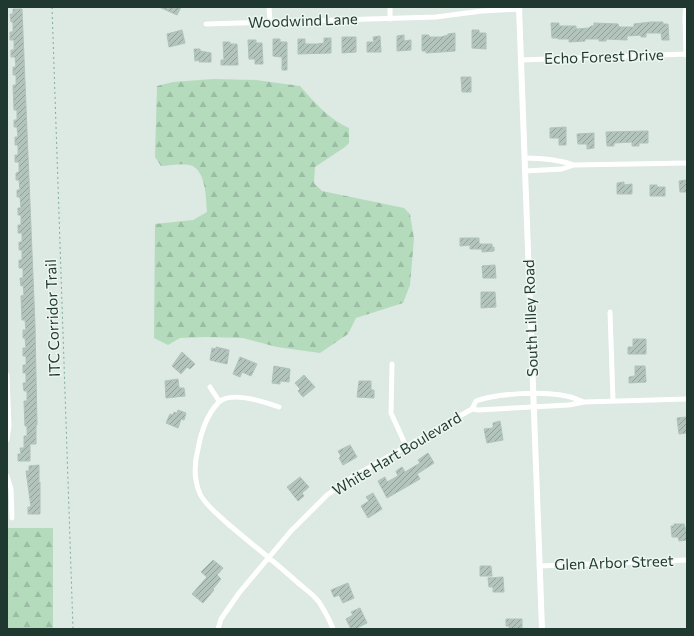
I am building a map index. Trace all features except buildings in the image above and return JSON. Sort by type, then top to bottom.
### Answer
[{"type":"street","points":[[269,7],[270,22]]},
{"type":"street","points":[[390,7],[390,19]]},
{"type":"street","points":[[686,7],[687,54]]},
{"type":"street","name":"Woodwind Lane","points":[[206,24],[436,18],[482,11],[519,8]]},
{"type":"street","name":"South Lilley Road","points":[[519,8],[542,629]]},
{"type":"street","name":"Echo Forest Drive","points":[[521,60],[687,54]]},
{"type":"street","points":[[525,158],[547,158],[561,160],[574,165]]},
{"type":"street","points":[[525,171],[562,169],[574,165],[687,163]]},
{"type":"street","points":[[610,312],[613,402]]},
{"type":"street","points":[[392,364],[391,413],[406,446]]},
{"type":"street","points":[[7,375],[9,426],[7,440]]},
{"type":"street","points":[[210,387],[219,401]]},
{"type":"street","name":"White Hart Boulevard","points":[[218,629],[221,619],[235,600],[291,531],[327,495],[351,478],[472,409],[476,401],[487,397],[533,394],[564,395],[584,402]]},
{"type":"street","points":[[279,407],[243,398],[232,397],[219,401],[207,418],[200,436],[194,471],[200,494],[212,509],[270,557],[318,601],[333,629]]},
{"type":"street","points":[[584,402],[687,399]]},
{"type":"street","name":"White Hart Boulevard","points":[[472,409],[478,410],[569,405],[584,402]]},
{"type":"street","points":[[7,476],[11,489],[12,518]]},
{"type":"street","name":"Glen Arbor Street","points":[[540,566],[687,560]]},
{"type":"path","name":"ITC Corridor Trail","points":[[52,7],[73,629]]},
{"type":"green space","points":[[213,79],[256,80],[300,86],[316,104],[335,120],[349,128],[349,143],[315,167],[314,183],[322,191],[404,208],[410,214],[414,239],[410,285],[403,303],[356,318],[348,334],[320,353],[277,347],[243,338],[180,338],[168,345],[154,338],[155,224],[193,220],[207,212],[204,184],[202,177],[195,167],[186,164],[161,166],[155,157],[157,86],[173,82]]},
{"type":"green space","points":[[7,528],[53,528],[53,629],[7,629]]}]
